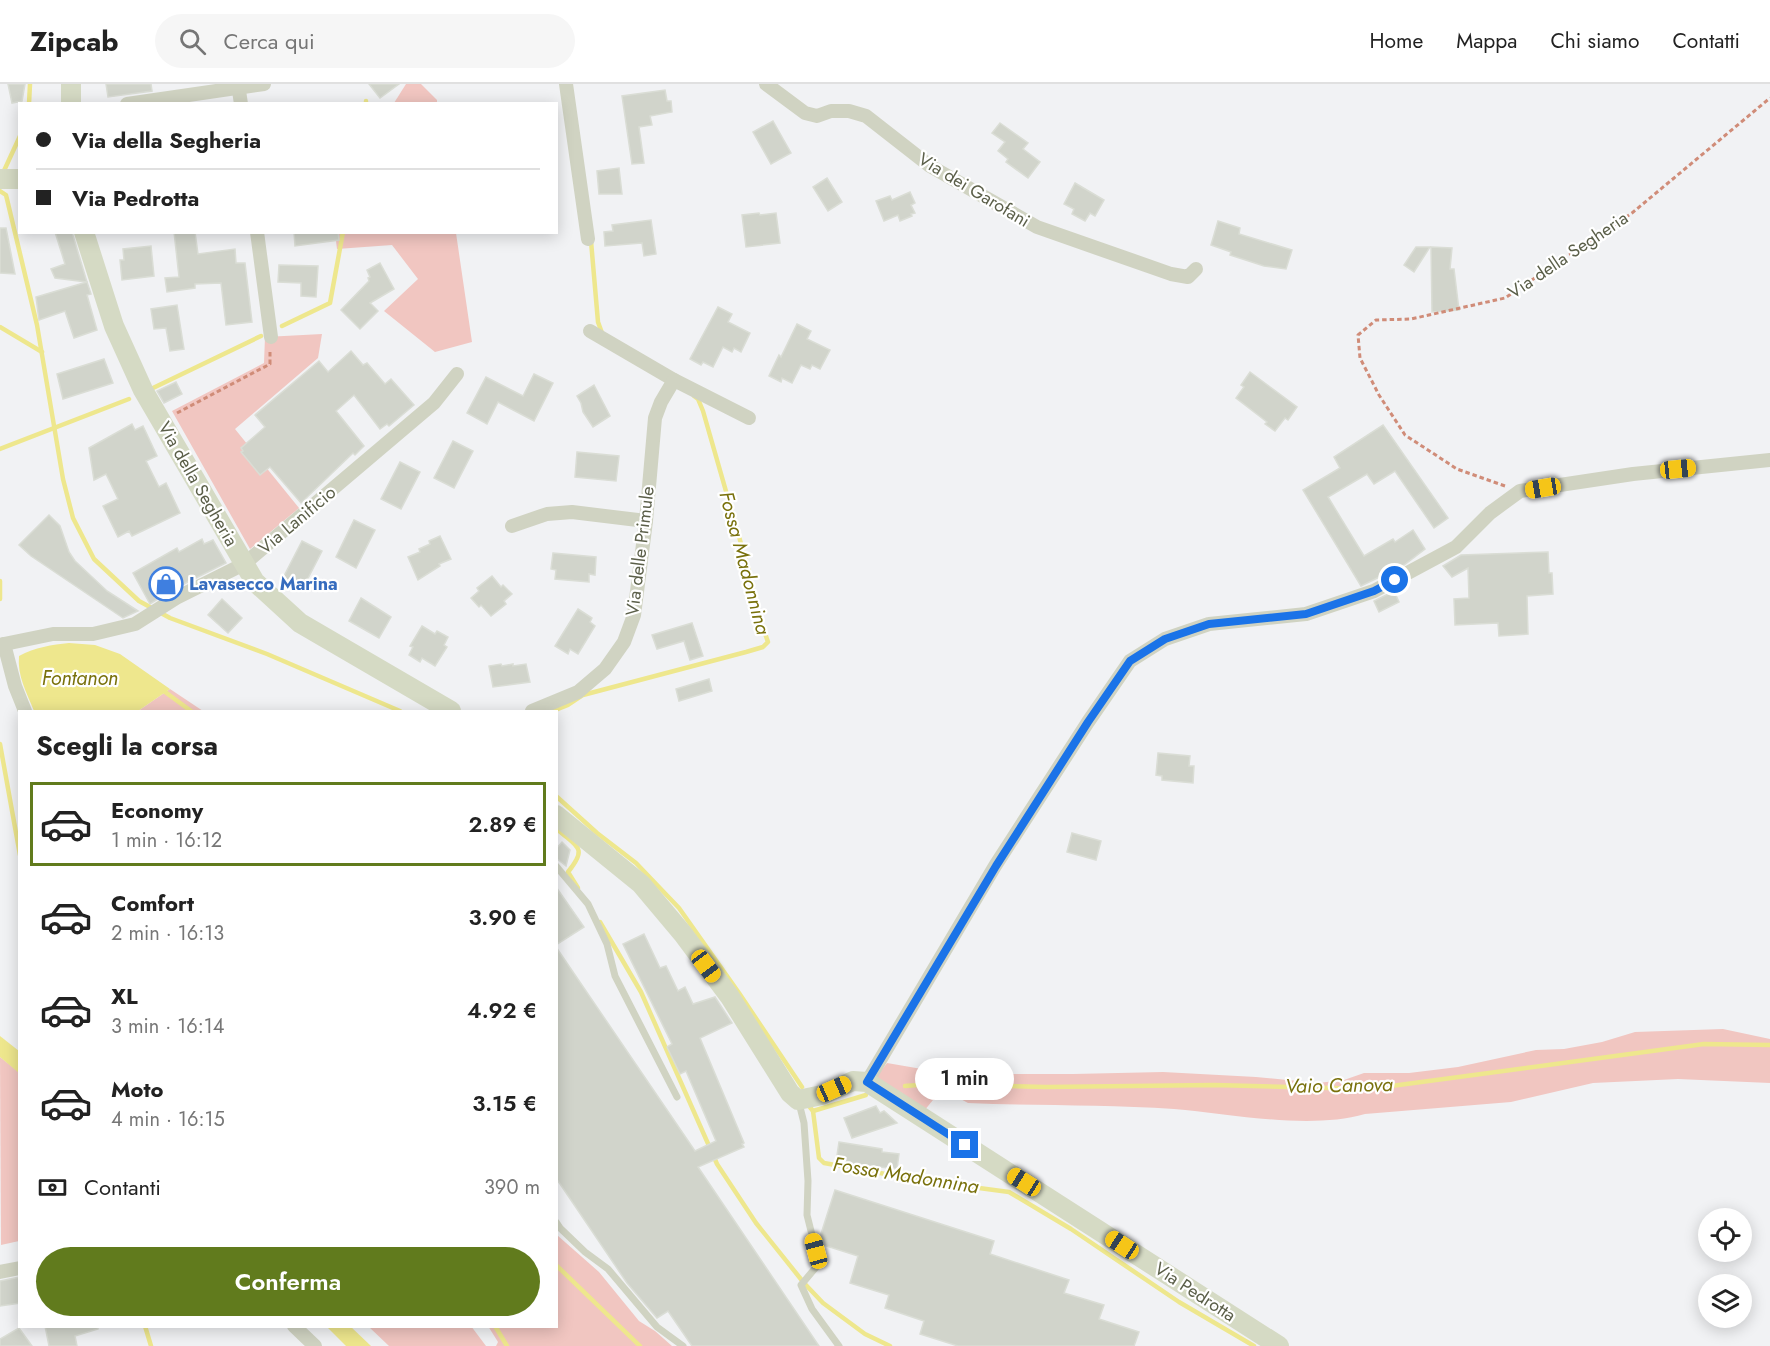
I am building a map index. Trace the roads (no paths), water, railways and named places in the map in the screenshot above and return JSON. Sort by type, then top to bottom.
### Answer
[{"type":"street","points":[[70,84],[71,102]]},
{"type":"street","points":[[139,102],[264,84]]},
{"type":"street","points":[[566,84],[588,239]]},
{"type":"street","name":"Via dei Garofani","points":[[766,84],[805,113],[817,116],[831,111],[849,111],[866,116],[930,166],[1037,227],[1171,274],[1188,277],[1196,269]]},
{"type":"street","points":[[239,86],[241,102]]},
{"type":"street","points":[[0,179],[18,179]]},
{"type":"street","name":"Via della Segheria","points":[[85,234],[114,326],[143,390],[255,582],[300,623],[449,710]]},
{"type":"street","points":[[257,234],[271,337]]},
{"type":"street","points":[[590,331],[674,380],[749,418]]},
{"type":"street","name":"Via Lanificio","points":[[25,710],[2,645],[53,634],[93,634],[135,624],[176,598],[244,564],[426,411],[457,374]]},
{"type":"street","name":"Via delle Primule","points":[[534,710],[578,692],[605,669],[624,642],[634,615],[646,521],[655,418],[674,380]]},
{"type":"street","points":[[558,817],[641,885],[683,934],[730,997],[790,1093],[798,1100],[822,1095],[853,1081],[867,1082],[996,866],[1130,661],[1165,639],[1209,624],[1306,614],[1374,591],[1456,547],[1490,513],[1520,491],[1633,474],[1770,460]]},
{"type":"street","points":[[512,526],[547,514],[572,512],[646,521]]},
{"type":"street","name":"Via Pedrotta","points":[[867,1082],[1279,1346]]},
{"type":"street","points":[[0,1272],[18,1269]]},
{"type":"street","points":[[296,1328],[315,1346]]},
{"type":"lane","points":[[558,868],[588,904],[607,944],[615,976],[676,1096]]},
{"type":"lane","points":[[798,1100],[804,1123],[808,1181],[807,1215],[816,1251],[817,1266],[801,1285],[812,1308],[839,1346]]},
{"type":"lane","points":[[558,1225],[585,1252],[608,1269],[657,1328],[683,1346]]},
{"type":"water","name":"Fontanon","points":[[69,643],[95,645],[120,654],[170,689],[139,710],[34,710],[21,677],[19,656],[37,648]]},
{"type":"water","points":[[0,1036],[18,1050],[18,1072],[0,1057]]},
{"type":"water","points":[[328,1328],[352,1328],[371,1346],[346,1346]]},
{"type":"waterway","points":[[29,102],[30,84]]},
{"type":"waterway","points":[[2,175],[18,140]]},
{"type":"waterway","points":[[0,191],[6,195],[37,325],[63,479],[73,518],[94,559],[139,601],[170,618],[267,654],[398,710]]},
{"type":"waterway","points":[[282,326],[330,303],[343,234]]},
{"type":"waterway","name":"Fossa Madonnina","points":[[591,241],[598,322],[602,333]]},
{"type":"waterway","points":[[0,327],[42,352]]},
{"type":"waterway","points":[[153,388],[261,336]]},
{"type":"waterway","name":"Fossa Madonnina","points":[[556,710],[583,695],[746,652],[763,647],[768,642],[703,411],[698,399],[694,396]]},
{"type":"waterway","points":[[0,449],[129,399]]},
{"type":"waterway","points":[[0,581],[0,599]]},
{"type":"waterway","points":[[161,689],[190,710]]},
{"type":"waterway","points":[[0,744],[18,844]]},
{"type":"waterway","name":"Fossa Madonnina","points":[[558,798],[597,833],[636,863],[679,908],[802,1087]]},
{"type":"waterway","points":[[558,830],[574,843],[579,852],[568,872],[578,888]]},
{"type":"waterway","points":[[600,922],[641,992],[717,1164],[756,1223],[823,1303],[865,1334],[890,1346]]},
{"type":"waterway","name":"Vaio Canova","points":[[905,1086],[931,1084],[1046,1087],[1214,1085],[1369,1089],[1704,1044],[1770,1045]]},
{"type":"waterway","name":"Vaio Canova","points":[[813,1111],[866,1095]]},
{"type":"waterway","name":"Fossa Madonnina","points":[[809,1106],[813,1111],[819,1158],[824,1163],[919,1180],[1009,1192],[1071,1229],[1179,1302],[1254,1346]]},
{"type":"waterway","points":[[558,1267],[640,1346]]},
{"type":"waterway","points":[[146,1328],[151,1346]]},
{"type":"waterway","points":[[496,1328],[507,1346]]},
{"type":"place","name":"Lavasecco Marina","points":[[166,584]]}]
